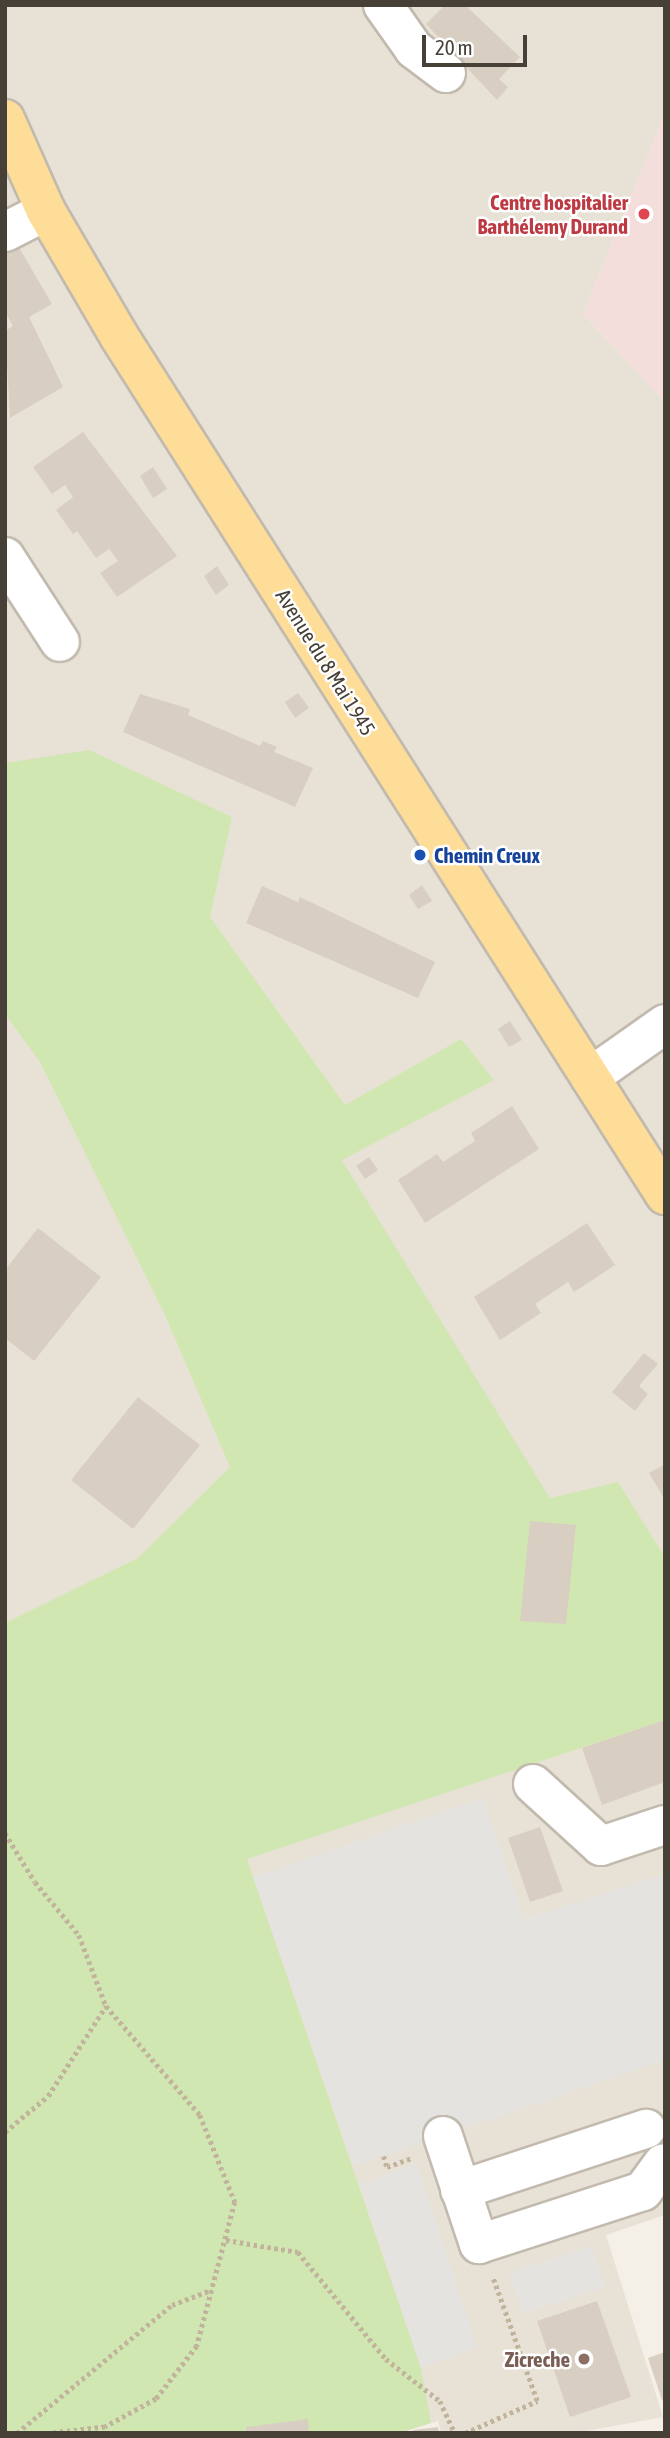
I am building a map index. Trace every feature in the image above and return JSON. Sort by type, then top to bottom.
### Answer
[{"type":"main road","name":"Avenue du 8 Mai 1945","points":[[5,119],[47,211],[119,336],[665,1195]]},
{"type":"street","points":[[383,5],[414,49],[446,72]]},
{"type":"street","points":[[5,232],[47,211]]},
{"type":"street","points":[[5,557],[60,642]]},
{"type":"street","points":[[590,1077],[665,1024]]},
{"type":"street","points":[[533,1784],[601,1846],[665,1825]]},
{"type":"street","points":[[443,2136],[460,2190],[479,2244],[643,2191],[664,2163],[653,2155],[655,2116],[460,2190]]},
{"type":"path","points":[[5,1833],[35,1882],[79,1935],[106,2006],[200,2115],[234,2202],[197,2346],[156,2399],[104,2427],[52,2433]]},
{"type":"path","points":[[5,2132],[48,2096],[106,2006]]},
{"type":"path","points":[[226,2241],[298,2252],[386,2359],[440,2401],[455,2433]]},
{"type":"path","points":[[465,2433],[537,2401],[488,2264]]},
{"type":"path","points":[[17,2433],[172,2305],[211,2290]]},
{"type":"shaded area","points":[[5,5],[665,5],[665,114],[583,314],[665,402],[665,2215],[606,2235],[663,2417],[576,2433],[441,2433],[438,2421],[399,2433],[5,2433]]},
{"type":"shaded area","name":"Centre hospitalier Barthélemy Durand","points":[[665,114],[665,402],[583,314]]},
{"type":"shaded area","points":[[483,1798],[524,1919],[665,1874],[665,2060],[354,2166],[253,1877]]},
{"type":"shaded area","points":[[416,2163],[477,2347],[421,2368],[360,2185]]},
{"type":"shaded area","points":[[592,2246],[605,2287],[523,2313],[509,2273]]},
{"type":"green space","points":[[89,750],[232,817],[210,917],[345,1105],[461,1039],[494,1080],[342,1160],[550,1498],[618,1482],[665,1557],[665,1720],[247,1859],[421,2368],[431,2423],[399,2433],[5,2433],[5,1623],[138,1558],[230,1467],[165,1315],[40,1062],[5,1014],[5,763]]},
{"type":"building","points":[[445,5],[465,5],[520,57],[499,79],[508,87],[497,100],[426,24]]},
{"type":"building","points":[[17,244],[52,304],[29,317],[63,387],[10,418],[5,331],[13,326],[5,312],[5,251]]},
{"type":"building","points":[[83,432],[177,556],[117,597],[100,573],[118,561],[109,549],[96,558],[77,531],[73,534],[56,510],[73,497],[65,485],[52,494],[33,467]]},
{"type":"building","points":[[153,467],[167,489],[153,498],[140,476]]},
{"type":"building","points":[[217,566],[229,585],[216,595],[204,576]]},
{"type":"building","points":[[298,693],[309,708],[295,718],[285,702]]},
{"type":"building","points":[[140,694],[190,709],[188,715],[260,746],[263,741],[277,747],[274,752],[313,768],[295,807],[123,732]]},
{"type":"building","points":[[422,885],[432,901],[418,909],[409,895]]},
{"type":"building","points":[[262,886],[298,902],[300,897],[435,962],[418,998],[246,923]]},
{"type":"building","points":[[510,1021],[522,1040],[509,1047],[498,1029]]},
{"type":"building","points":[[512,1106],[539,1149],[425,1223],[398,1180],[437,1154],[443,1162],[475,1141],[471,1133]]},
{"type":"building","points":[[369,1157],[378,1170],[365,1179],[356,1166]]},
{"type":"building","points":[[587,1223],[615,1265],[574,1292],[568,1282],[535,1304],[541,1313],[500,1340],[474,1297]]},
{"type":"building","points":[[38,1228],[101,1277],[34,1361],[5,1338],[5,1270]]},
{"type":"building","points":[[644,1353],[658,1364],[639,1386],[648,1394],[635,1411],[612,1392]]},
{"type":"building","points":[[138,1397],[200,1445],[133,1529],[71,1480]]},
{"type":"building","points":[[665,1464],[665,1500],[649,1473]]},
{"type":"building","points":[[530,1521],[576,1525],[566,1624],[520,1621]]},
{"type":"building","points":[[665,1720],[665,1782],[602,1805],[582,1748]]},
{"type":"building","points":[[540,1827],[563,1891],[530,1902],[508,1838]]},
{"type":"building","name":"Zicreche","points":[[597,2301],[631,2397],[570,2417],[537,2321]]},
{"type":"building","points":[[665,2352],[665,2400],[662,2400],[648,2358]]},
{"type":"building","points":[[308,2419],[309,2433],[246,2433],[246,2427]]},
{"type":"building","points":[[438,2427],[439,2433],[413,2433],[413,2430]]},
{"type":"place","name":"Centre hospitalier Barthélemy Durand","points":[[644,214]]},
{"type":"place","name":"Chemin Creux","points":[[420,855]]},
{"type":"place","name":"Zicreche","points":[[584,2359]]}]
